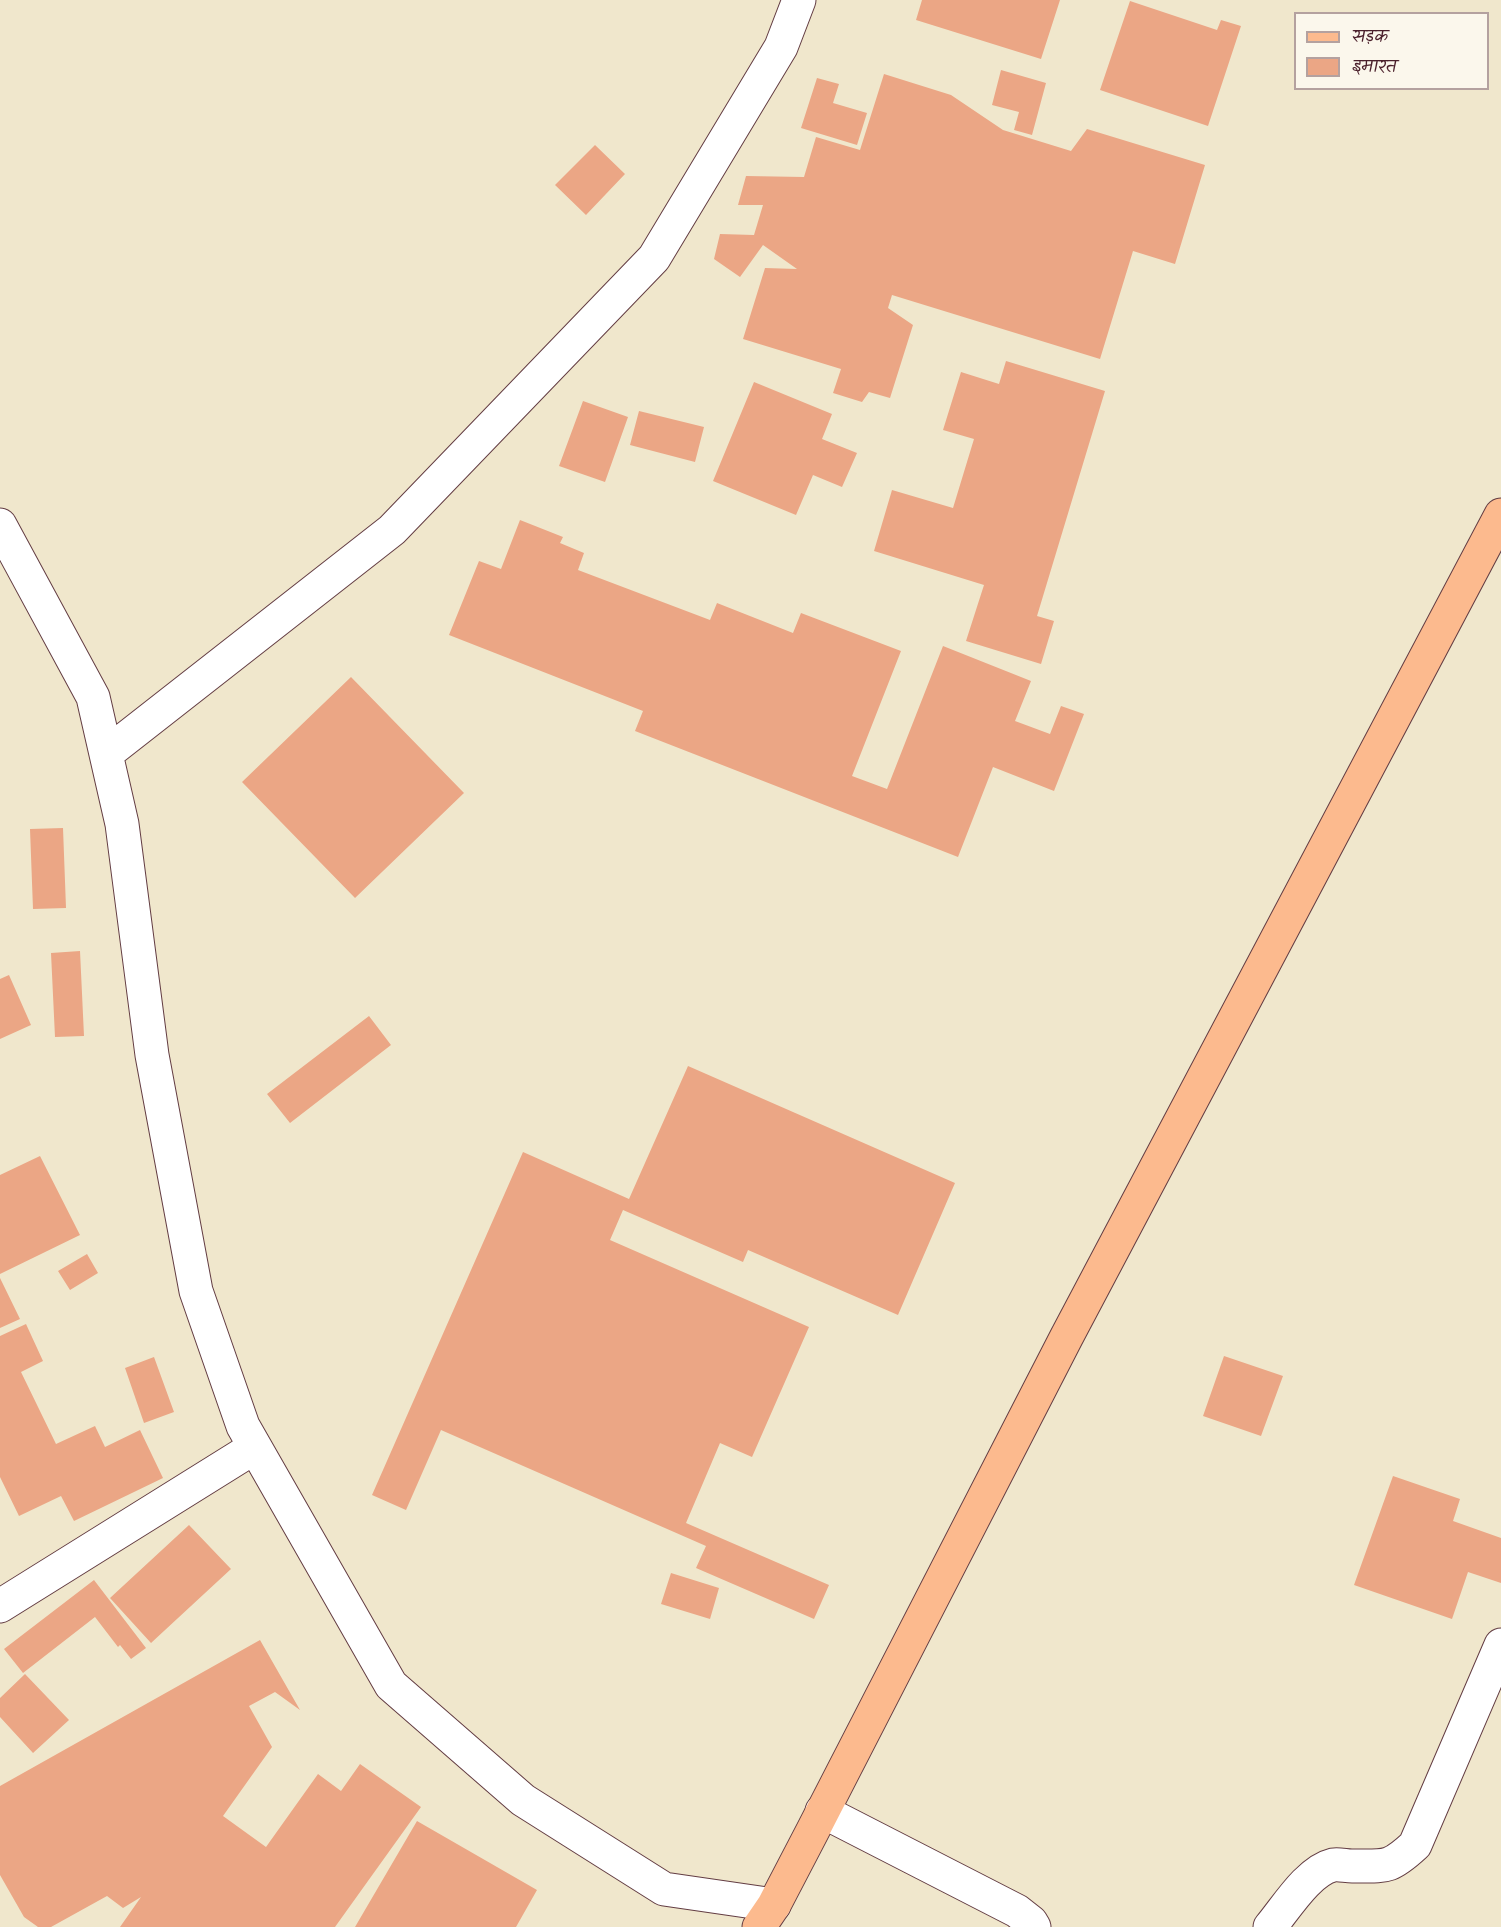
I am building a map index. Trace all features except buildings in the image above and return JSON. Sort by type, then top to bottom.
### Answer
[{"type":"main road","points":[[767,1916],[1067,1336],[1501,515]]},
{"type":"street","points":[[106,754],[392,530],[654,258],[781,47],[799,0]]},
{"type":"street","points":[[0,525],[93,697],[122,824],[152,1055],[196,1292],[243,1426],[391,1685],[524,1800],[664,1889],[767,1916]]},
{"type":"street","points":[[0,1606],[255,1447]]},
{"type":"street","points":[[1270,1927],[1302,1886],[1319,1871],[1334,1865],[1388,1866],[1399,1860],[1415,1845],[1501,1645]]},
{"type":"street","points":[[822,1811],[1017,1911],[1034,1927]]}]
